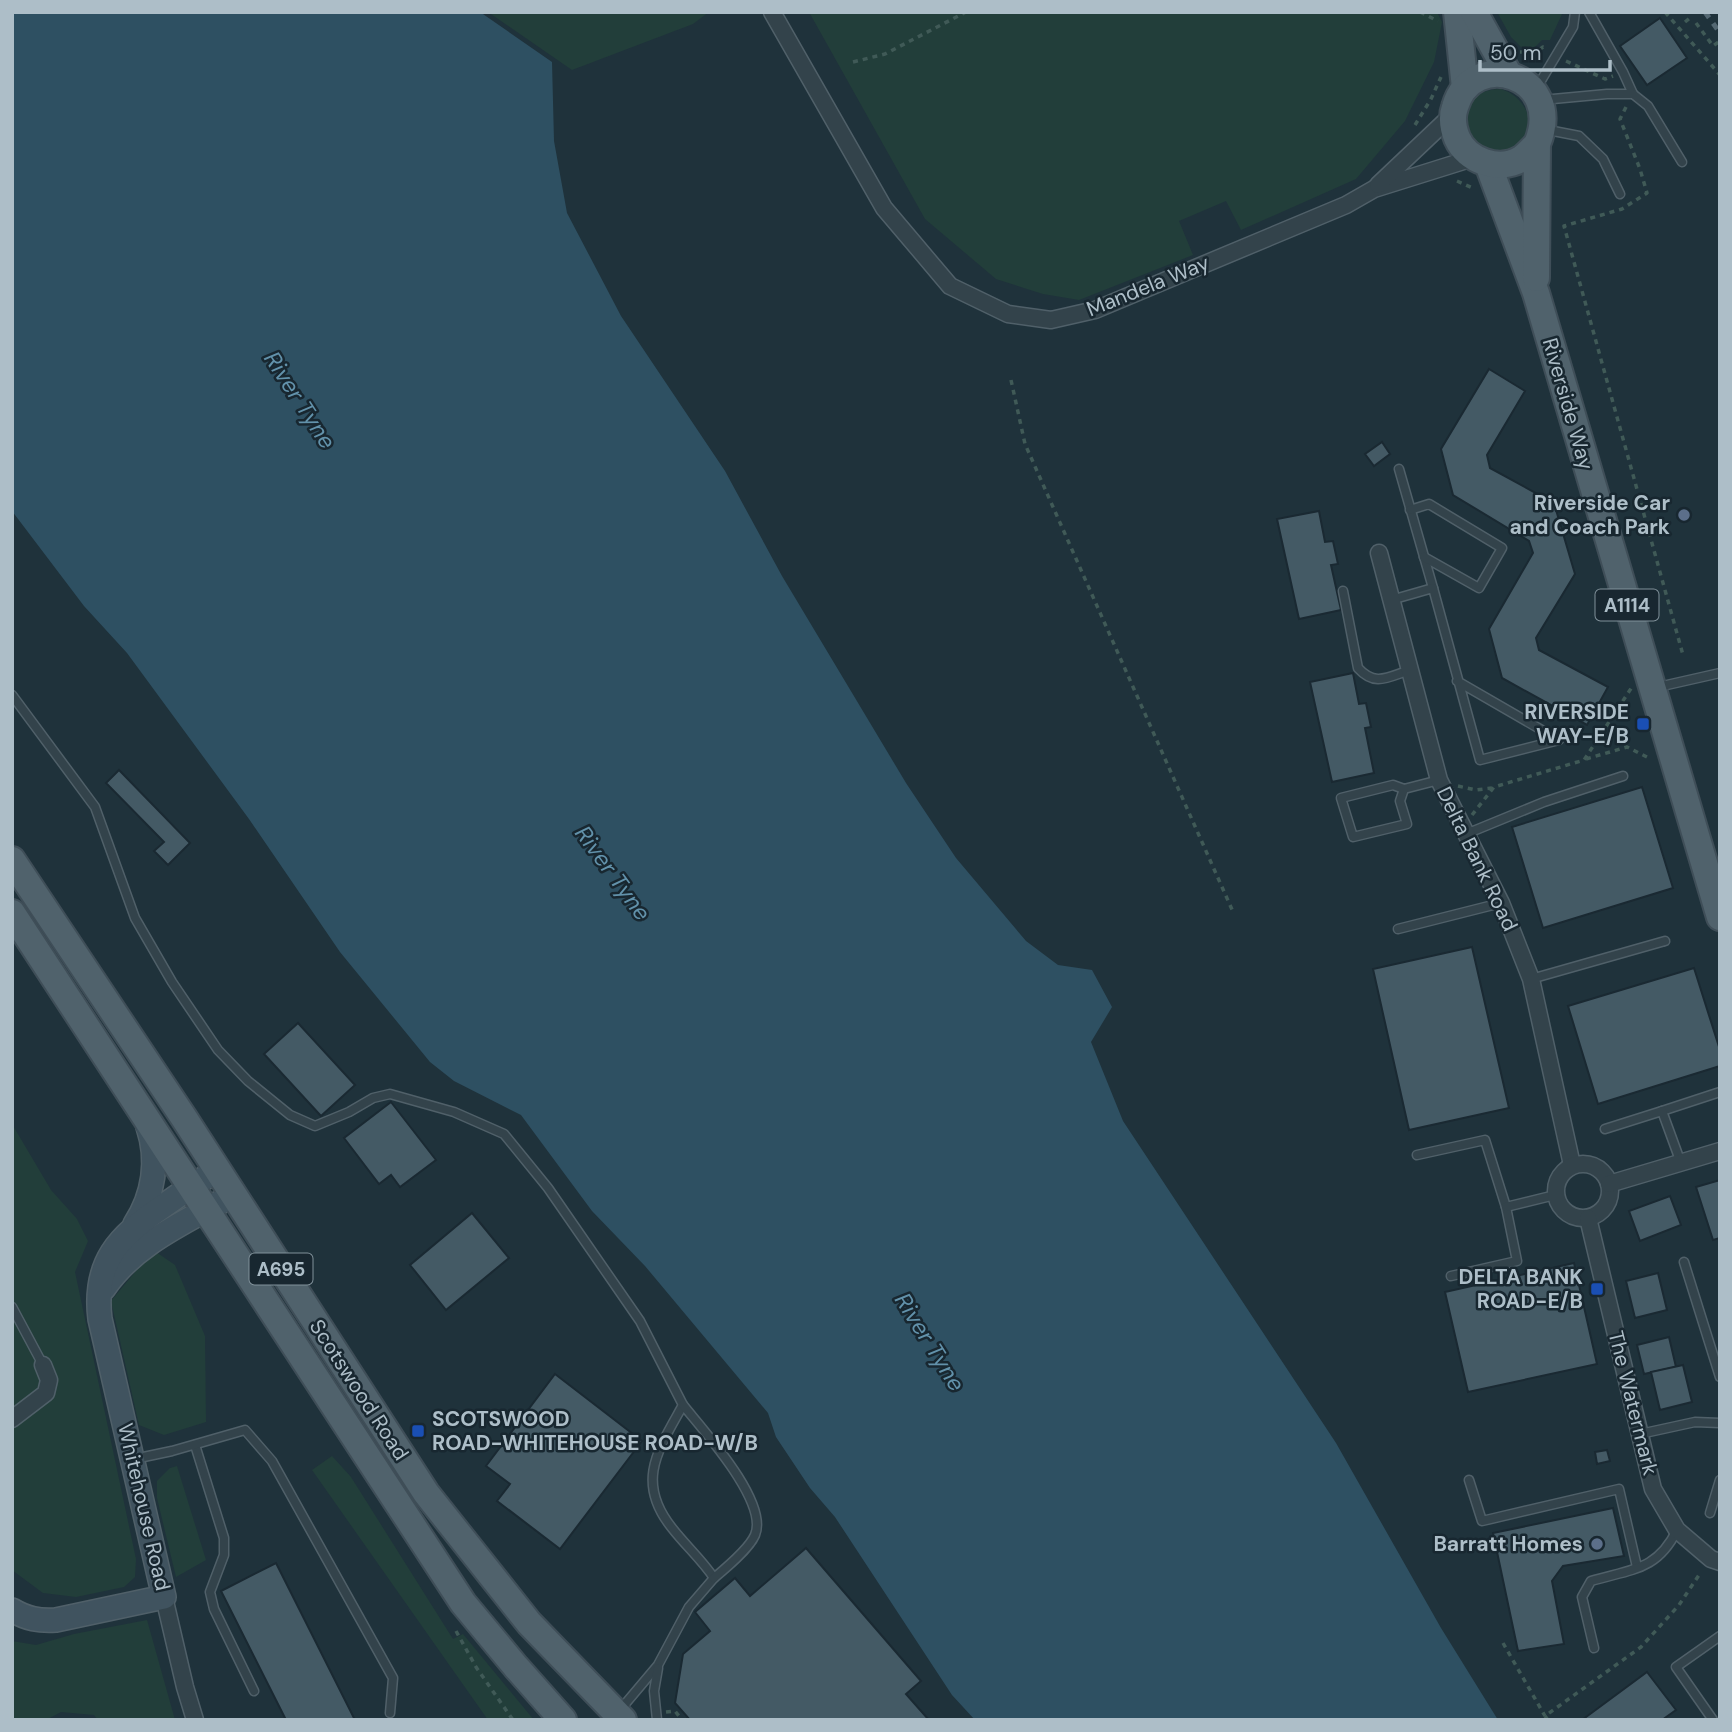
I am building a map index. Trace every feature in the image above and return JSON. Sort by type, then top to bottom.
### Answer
[{"type":"main road","points":[[1457,12],[1465,88]]},
{"type":"main road","points":[[1474,12],[1508,75]]},
{"type":"main road","points":[[1493,74],[1508,75],[1523,81],[1537,96],[1542,106],[1540,137],[1521,159],[1506,164],[1481,161],[1460,144],[1453,130],[1453,114],[1457,99],[1465,88],[1477,78],[1493,74]]},
{"type":"main road","name":"A1114","points":[[1536,293],[1540,137]]},
{"type":"main road","name":"A1114","points":[[1481,161],[1536,293]]},
{"type":"main road","name":"Riverside Way","points":[[1536,293],[1643,686],[1676,773],[1720,917]]},
{"type":"main road","name":"Scotswood Road","points":[[12,860],[426,1493],[530,1623],[617,1718]]},
{"type":"main road","name":"Scotswood Road","points":[[12,913],[463,1603],[563,1720]]},
{"type":"main road","points":[[133,1227],[145,1209],[155,1158],[152,1136],[142,1109]]},
{"type":"main road","name":"Whitehouse Road","points":[[164,1597],[100,1319],[101,1280],[108,1258],[133,1227],[217,1170]]},
{"type":"main road","points":[[100,1294],[116,1272],[139,1250],[233,1195]]},
{"type":"main road","points":[[12,1610],[34,1620],[56,1620],[164,1597]]},
{"type":"street","name":"Mandela Way","points":[[772,12],[884,208],[950,286],[1008,314],[1051,320],[1095,310],[1346,205],[1374,189],[1453,114]]},
{"type":"street","name":"Mandela Way","points":[[1374,189],[1481,161]]},
{"type":"street","name":"Delta Bank Road","points":[[1379,553],[1438,780],[1501,903],[1531,979],[1572,1165]]},
{"type":"street","points":[[1609,1184],[1720,1151]]},
{"type":"street","points":[[1581,1163],[1599,1169],[1609,1184],[1610,1193],[1603,1209],[1588,1218],[1579,1218],[1563,1210],[1555,1195],[1559,1177],[1572,1165],[1581,1163]]},
{"type":"street","name":"The Watermark","points":[[1588,1218],[1653,1489],[1676,1530],[1715,1560]]},
{"type":"street","points":[[12,1419],[46,1393],[49,1380],[43,1365]]},
{"type":"street","name":"Whitehouse Road","points":[[164,1597],[195,1720]]},
{"type":"lane","points":[[1575,12],[1573,27],[1537,96],[1633,94]]},
{"type":"lane","points":[[1589,12],[1633,94],[1648,106],[1682,162]]},
{"type":"lane","points":[[1540,137],[1579,136],[1603,159],[1620,194]]},
{"type":"lane","points":[[1399,469],[1457,681],[1480,760],[1559,740],[1457,681]]},
{"type":"lane","points":[[1410,510],[1429,504],[1502,548],[1479,588],[1424,557]]},
{"type":"lane","points":[[1391,600],[1433,588]]},
{"type":"lane","points":[[1343,591],[1358,668],[1367,677],[1378,680],[1410,670]]},
{"type":"lane","points":[[1643,686],[1720,673]]},
{"type":"lane","points":[[12,695],[95,807],[135,918],[172,982],[218,1050],[248,1081],[290,1115],[315,1126],[349,1112],[373,1098],[390,1094],[454,1112],[504,1134],[548,1188],[640,1321],[683,1405],[737,1474],[756,1508],[756,1534],[690,1607],[658,1665],[617,1718]]},
{"type":"lane","points":[[1464,831],[1623,776]]},
{"type":"lane","points":[[1404,789],[1400,801],[1407,824],[1353,837],[1341,799],[1393,785],[1404,789],[1438,780]]},
{"type":"lane","points":[[1398,929],[1501,903]]},
{"type":"lane","points":[[1531,979],[1665,941]]},
{"type":"lane","points":[[1605,1129],[1720,1092]]},
{"type":"lane","points":[[1662,1111],[1681,1163]]},
{"type":"lane","points":[[1417,1155],[1485,1140],[1506,1207],[1517,1261],[1451,1276]]},
{"type":"lane","points":[[1506,1207],[1555,1195]]},
{"type":"lane","points":[[1684,1262],[1720,1377]]},
{"type":"lane","points":[[12,1307],[43,1365]]},
{"type":"lane","points":[[683,1405],[664,1439],[651,1485],[658,1507],[714,1578]]},
{"type":"lane","points":[[1640,1434],[1695,1422],[1720,1423]]},
{"type":"lane","points":[[134,1459],[245,1430],[272,1461],[394,1678],[390,1713]]},
{"type":"lane","points":[[195,1444],[224,1538],[224,1555],[210,1592],[214,1609],[254,1691]]},
{"type":"lane","points":[[1469,1480],[1482,1521],[1619,1489],[1637,1567]]},
{"type":"lane","points":[[1710,1513],[1720,1480]]},
{"type":"lane","points":[[1594,1647],[1582,1597],[1591,1581],[1656,1560],[1669,1546],[1676,1530]]},
{"type":"lane","points":[[1713,1720],[1676,1667],[1720,1636]]},
{"type":"lane","points":[[657,1720],[654,1691],[658,1665]]},
{"type":"path","points":[[853,62],[885,54],[966,12]]},
{"type":"path","points":[[1665,12],[1720,75]]},
{"type":"path","points":[[1685,22],[1691,17]]},
{"type":"path","points":[[1698,25],[1713,46],[1720,41]]},
{"type":"path","points":[[1633,94],[1619,119],[1647,193],[1622,209],[1564,226],[1683,655]]},
{"type":"path","points":[[1447,182],[1458,181],[1476,190]]},
{"type":"path","points":[[1011,380],[1026,444],[1234,914]]},
{"type":"path","points":[[1584,760],[1643,686]]},
{"type":"path","points":[[1438,780],[1476,790],[1494,788],[1627,747],[1676,773]]},
{"type":"path","points":[[1464,831],[1494,788]]},
{"type":"path","points":[[1503,1643],[1546,1718],[1641,1647],[1715,1560]]},
{"type":"path","points":[[451,1622],[476,1667],[513,1720]]},
{"type":"path","points":[[664,1712],[675,1711],[682,1720]]},
{"type":"green space","points":[[488,12],[709,12],[693,24],[572,70]]},
{"type":"green space","points":[[809,12],[1437,12],[1442,22],[1434,62],[1405,121],[1356,179],[1241,230],[1226,201],[1179,221],[1193,255],[1079,300],[1043,294],[996,279],[925,219]]},
{"type":"green space","points":[[1497,12],[1563,12],[1550,40],[1542,40],[1535,47],[1522,48],[1511,37]]},
{"type":"green space","points":[[1501,89],[1512,94],[1526,109],[1529,128],[1520,145],[1510,152],[1488,154],[1465,131],[1467,114],[1477,96],[1483,92]]},
{"type":"green space","points":[[12,1124],[51,1190],[77,1219],[88,1241],[75,1272],[136,1559],[135,1577],[124,1587],[76,1597],[43,1593],[12,1570]]},
{"type":"green space","points":[[156,1252],[175,1265],[205,1336],[206,1422],[164,1435],[139,1425],[111,1301]]},
{"type":"green space","points":[[332,1456],[351,1477],[453,1639],[463,1634],[534,1720],[488,1720],[312,1470]]},
{"type":"green space","points":[[177,1466],[206,1560],[176,1577],[157,1498],[157,1481],[170,1468]]},
{"type":"green space","points":[[147,1620],[175,1720],[98,1720],[94,1715],[61,1712],[46,1720],[12,1720],[12,1641],[36,1645],[74,1634]]},
{"type":"water","name":"River Tyne","points":[[12,12],[480,12],[552,62],[554,141],[567,213],[621,316],[725,471],[782,576],[906,783],[956,858],[1026,941],[1058,965],[1092,970],[1112,1007],[1091,1042],[1123,1121],[1336,1443],[1441,1628],[1498,1720],[975,1720],[952,1695],[835,1517],[810,1488],[776,1437],[768,1413],[645,1266],[592,1211],[521,1115],[454,1081],[430,1062],[340,952],[249,819],[127,653],[84,606],[12,511]]},
{"type":"building","points":[[1660,18],[1687,58],[1647,85],[1620,46]]},
{"type":"building","points":[[1489,369],[1525,391],[1487,455],[1490,468],[1554,503],[1575,574],[1536,638],[1539,650],[1608,687],[1587,725],[1502,678],[1489,629],[1533,553],[1529,541],[1453,495],[1441,449]]},
{"type":"building","points":[[1382,442],[1390,454],[1374,466],[1365,454]]},
{"type":"building","points":[[1319,511],[1325,542],[1333,541],[1338,564],[1331,565],[1341,610],[1299,619],[1277,519]]},
{"type":"building","points":[[1353,673],[1359,704],[1366,703],[1371,727],[1365,728],[1374,773],[1332,782],[1310,682]]},
{"type":"building","points":[[119,770],[190,843],[168,865],[154,851],[164,842],[106,783]]},
{"type":"building","points":[[1642,787],[1673,888],[1543,928],[1512,827]]},
{"type":"building","points":[[1472,947],[1509,1108],[1409,1130],[1373,969]]},
{"type":"building","points":[[1694,968],[1720,1050],[1720,1066],[1598,1104],[1568,1006]]},
{"type":"building","points":[[298,1023],[355,1085],[321,1116],[264,1054]]},
{"type":"building","points":[[391,1102],[436,1160],[400,1187],[391,1175],[379,1184],[344,1138]]},
{"type":"building","points":[[1720,1180],[1720,1238],[1713,1240],[1696,1187]]},
{"type":"building","points":[[1670,1196],[1681,1225],[1640,1241],[1629,1211]]},
{"type":"building","points":[[472,1213],[509,1258],[446,1310],[410,1265]]},
{"type":"building","points":[[1574,1263],[1597,1364],[1468,1392],[1445,1292]]},
{"type":"building","points":[[1658,1273],[1667,1310],[1635,1318],[1626,1281]]},
{"type":"building","points":[[1669,1337],[1676,1367],[1644,1374],[1637,1345]]},
{"type":"building","points":[[1683,1365],[1692,1402],[1660,1410],[1651,1372]]},
{"type":"building","points":[[555,1374],[642,1441],[560,1549],[497,1501],[510,1484],[486,1466]]},
{"type":"building","points":[[1607,1450],[1610,1461],[1597,1464],[1595,1452]]},
{"type":"building","points":[[1613,1508],[1624,1556],[1563,1566],[1552,1581],[1564,1644],[1518,1651],[1493,1533]]},
{"type":"building","points":[[806,1548],[921,1681],[906,1694],[929,1720],[690,1720],[675,1703],[683,1654],[710,1631],[695,1612],[735,1578],[750,1596]]},
{"type":"building","points":[[276,1563],[355,1720],[286,1720],[221,1591]]},
{"type":"building","points":[[1647,1672],[1676,1710],[1662,1720],[1582,1720]]},
{"type":"railway","points":[[1705,12],[1720,33]]},
{"type":"place","name":"Riverside Car and Coach Park","points":[[1684,515]]},
{"type":"place","name":"RIVERSIDE WAY-E/B","points":[[1643,724]]},
{"type":"place","name":"DELTA BANK ROAD-E/B","points":[[1597,1289]]},
{"type":"place","name":"SCOTSWOOD ROAD-WHITEHOUSE ROAD-W/B","points":[[418,1431]]},
{"type":"place","name":"Barratt Homes","points":[[1597,1544]]}]
